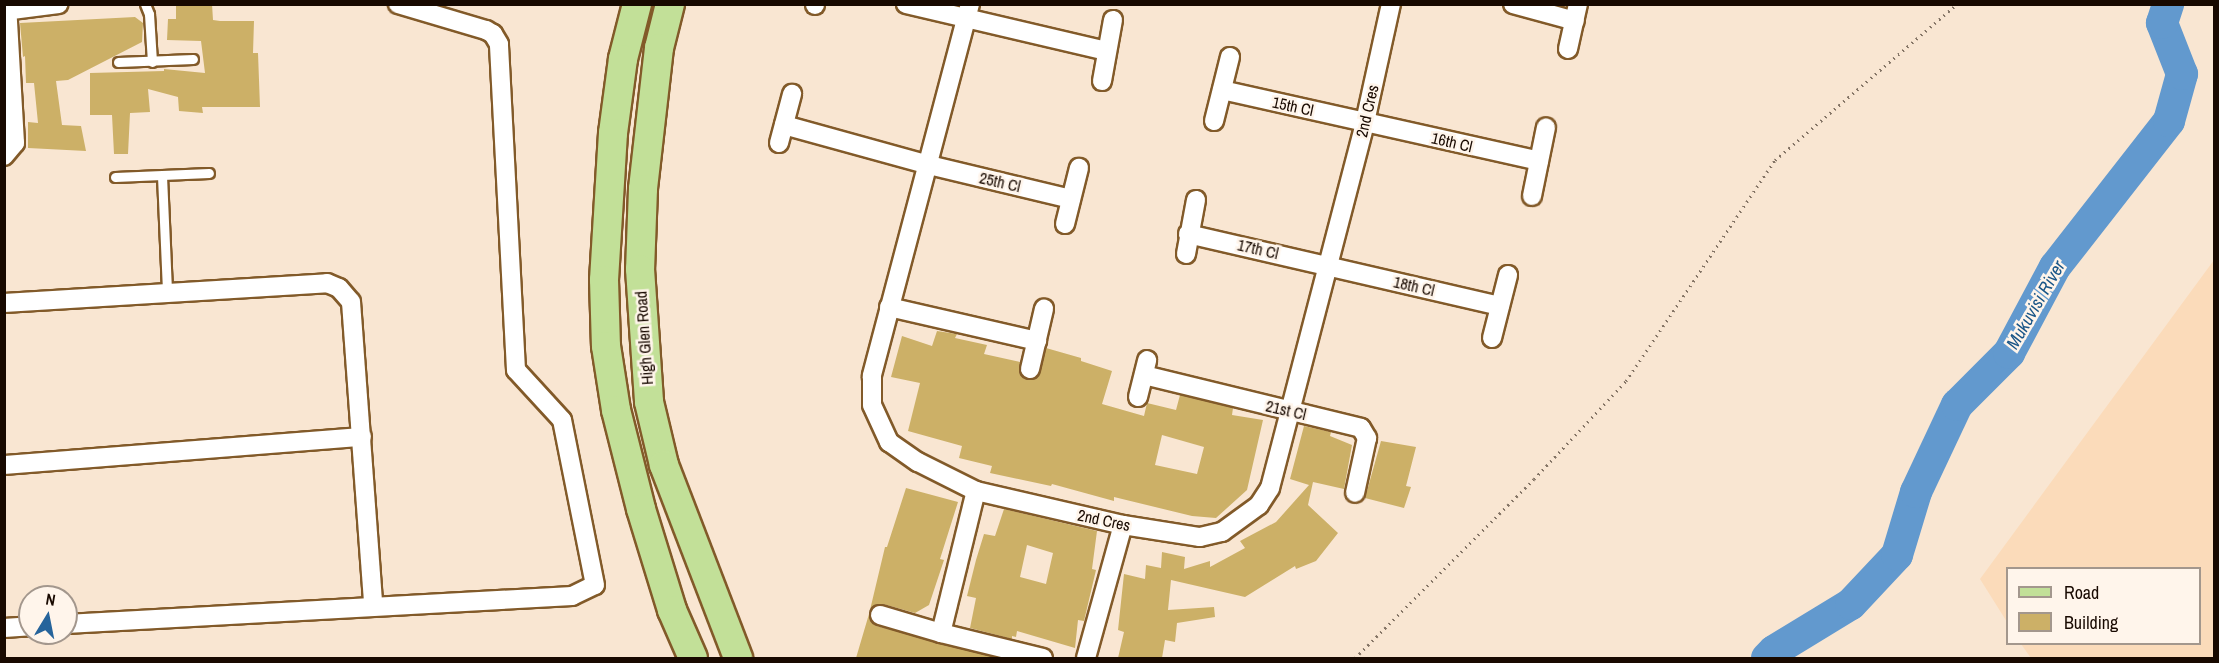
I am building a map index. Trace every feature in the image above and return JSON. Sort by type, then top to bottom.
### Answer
[{"type":"main road","points":[[637,4],[623,59],[613,134],[604,280],[606,346],[616,410],[640,509],[672,610],[693,658]]},
{"type":"main road","name":"High Glen Road","points":[[670,4],[659,48],[643,189],[640,269],[649,402],[664,465],[738,658]]},
{"type":"street","points":[[4,156],[15,143],[6,9],[59,4]]},
{"type":"street","points":[[78,623],[373,605],[572,596],[595,585],[562,420],[516,370],[499,44],[493,34],[486,30],[398,4]]},
{"type":"street","points":[[906,4],[968,12],[1107,51]]},
{"type":"street","name":"2nd Cres","points":[[968,12],[872,375],[872,405],[889,441],[918,462],[976,491],[1123,525],[1200,537],[1222,532],[1259,505],[1270,488],[1365,122],[1391,4]]},
{"type":"street","points":[[1513,4],[1577,13],[1568,48]]},
{"type":"street","points":[[1102,81],[1113,20]]},
{"type":"street","points":[[1214,122],[1230,57]]},
{"type":"street","name":"15th Cl","points":[[1222,90],[1365,122]]},
{"type":"street","points":[[779,143],[792,94]]},
{"type":"street","name":"16th Cl","points":[[1365,122],[1539,161]]},
{"type":"street","name":"25th Cl","points":[[784,125],[929,165],[1071,199]]},
{"type":"street","points":[[1532,196],[1546,127]]},
{"type":"street","points":[[1065,224],[1079,168]]},
{"type":"street","points":[[1186,254],[1196,200]]},
{"type":"street","name":"17th Cl","points":[[1188,234],[1328,266]]},
{"type":"street","name":"18th Cl","points":[[1328,266],[1500,306]]},
{"type":"street","points":[[1492,338],[1508,275]]},
{"type":"street","points":[[4,303],[167,291],[327,283],[339,288],[351,302],[373,605]]},
{"type":"street","points":[[889,307],[1037,341]]},
{"type":"street","points":[[1030,369],[1044,309]]},
{"type":"street","name":"21st Cl","points":[[1138,397],[1146,368],[1290,411],[1361,428],[1367,438],[1355,493]]},
{"type":"street","points":[[4,465],[362,437]]},
{"type":"street","points":[[941,633],[976,491]]},
{"type":"street","points":[[1086,658],[1123,525]]},
{"type":"street","points":[[880,615],[941,633],[1043,658]]},
{"type":"lane","points":[[145,4],[149,14],[152,62]]},
{"type":"lane","points":[[118,62],[194,59]]},
{"type":"lane","points":[[115,177],[208,173]]},
{"type":"lane","points":[[162,176],[167,291]]},
{"type":"path","points":[[1356,658],[1534,479],[1626,381],[1775,160],[1846,97],[1907,50],[1957,4]]},
{"type":"shaded area","points":[[2214,260],[2214,658],[2031,658],[2022,645],[2201,645],[2201,567],[2006,567],[2006,620],[1980,579]]},
{"type":"building","points":[[176,4],[212,4],[213,20],[254,21],[253,53],[258,53],[260,107],[202,107],[203,113],[179,111],[178,97],[148,89],[150,112],[130,113],[128,154],[114,154],[112,115],[90,115],[90,73],[164,71],[164,69],[205,73],[201,41],[167,40],[168,19],[176,19]]},
{"type":"building","points":[[135,17],[143,23],[142,42],[68,80],[56,81],[62,125],[81,126],[86,151],[28,148],[28,122],[38,123],[34,83],[26,83],[20,23]]},
{"type":"building","points":[[937,331],[957,334],[955,338],[987,345],[984,354],[1020,362],[1019,373],[1028,380],[1039,376],[1046,348],[1081,358],[1081,361],[1112,371],[1102,404],[1144,416],[1147,403],[1176,410],[1180,395],[1233,408],[1232,415],[1263,420],[1247,490],[1216,518],[1192,516],[1114,497],[1114,501],[1052,484],[1051,486],[990,473],[992,466],[959,458],[962,446],[908,431],[920,383],[891,377],[902,336],[932,346]],"holes":[[[1162,435],[1204,447],[1197,474],[1155,465]]]},
{"type":"building","points":[[1304,426],[1331,432],[1330,436],[1352,445],[1344,489],[1313,482],[1308,505],[1338,533],[1316,561],[1296,569],[1295,566],[1245,597],[1171,580],[1168,610],[1214,607],[1215,617],[1177,623],[1175,642],[1165,640],[1162,658],[1118,658],[1124,632],[1118,630],[1124,574],[1145,579],[1146,565],[1161,568],[1162,552],[1185,557],[1184,569],[1210,561],[1210,567],[1245,548],[1240,541],[1276,522],[1309,485],[1290,479]]},
{"type":"building","points":[[1381,441],[1416,447],[1406,486],[1411,487],[1404,508],[1365,498]]},
{"type":"building","points":[[906,488],[958,502],[940,559],[944,560],[929,605],[915,613],[883,604],[877,604],[870,610],[885,547],[887,547]]},
{"type":"building","points":[[1004,509],[1097,531],[1092,569],[1096,570],[1084,621],[1078,620],[1075,648],[1017,631],[1016,637],[1012,636],[1012,639],[970,628],[976,598],[967,596],[976,560],[984,534],[995,536]],"holes":[[[1027,545],[1053,553],[1046,584],[1020,577]]]},
{"type":"building","points":[[869,614],[872,622],[877,626],[998,658],[856,658]]},
{"type":"waterway","name":"Mukuvisi River","points":[[1767,658],[1774,651],[1851,604],[1897,555],[1916,492],[1957,405],[2009,353],[2055,267],[2169,121],[2182,74],[2162,23],[2168,4]]}]
